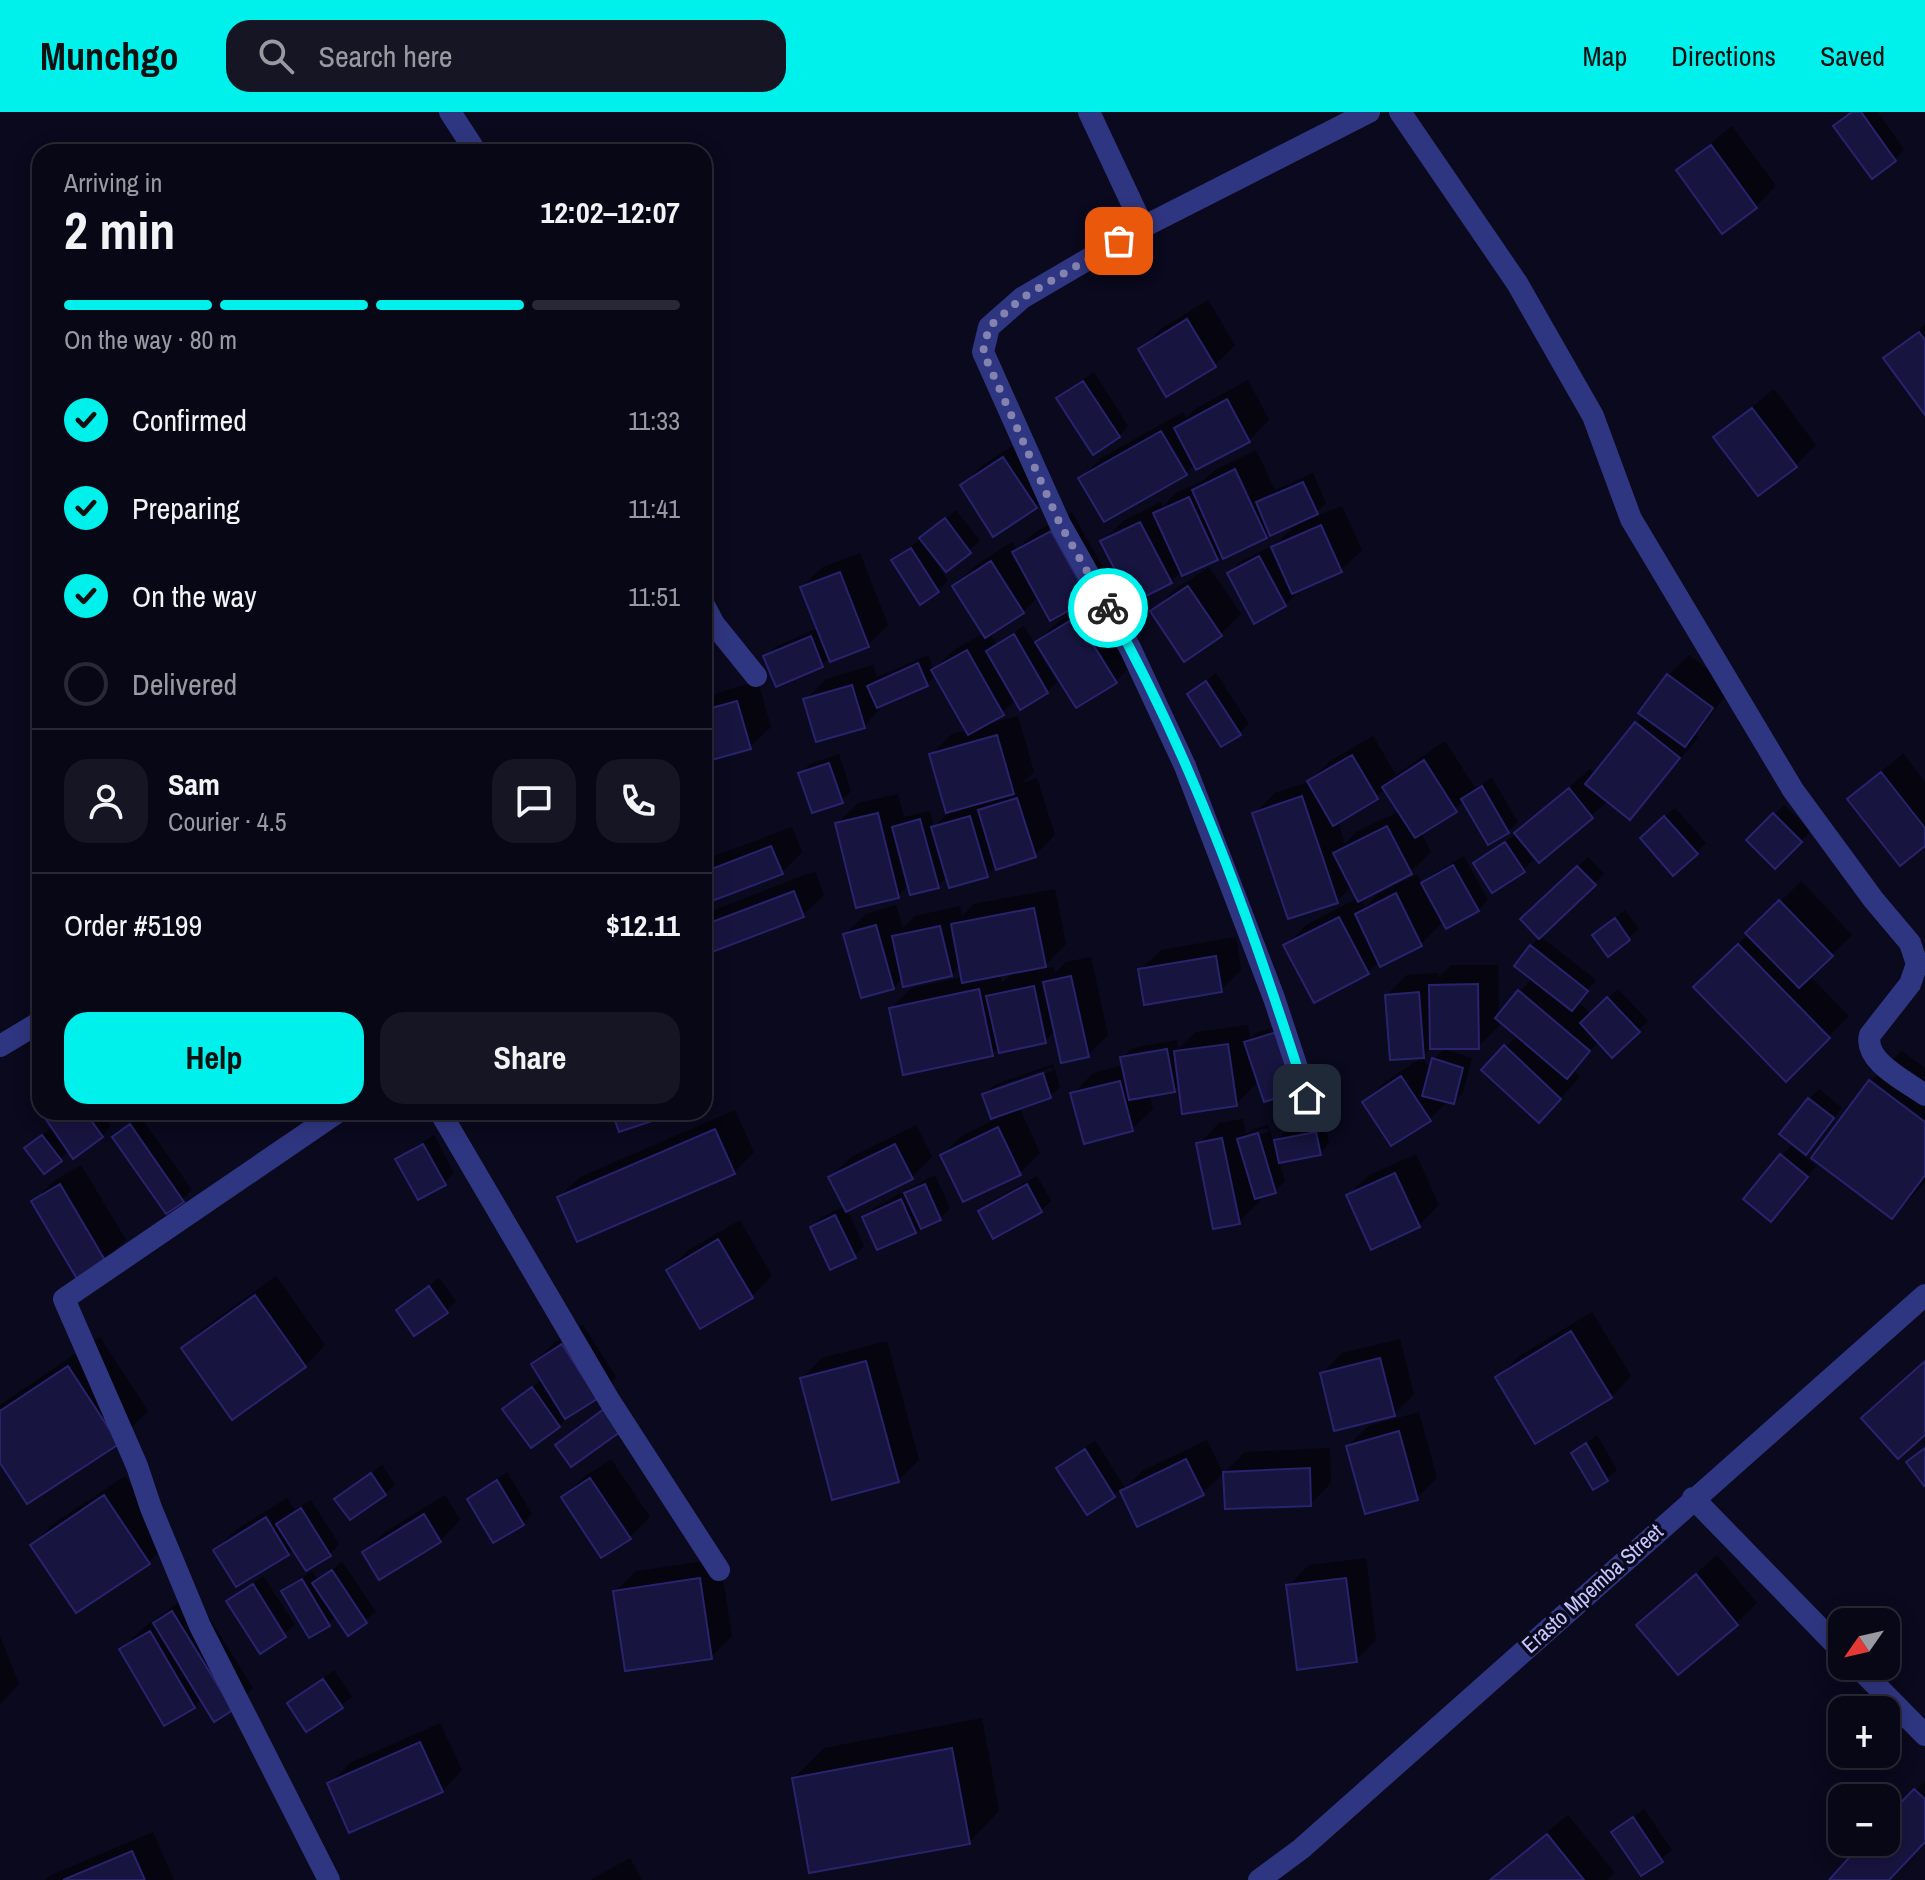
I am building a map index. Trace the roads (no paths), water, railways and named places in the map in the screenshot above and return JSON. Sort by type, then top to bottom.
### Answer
[{"type":"street","points":[[450,112],[471,144]]},
{"type":"street","points":[[1089,112],[1143,227]]},
{"type":"street","points":[[1307,1098],[1264,969],[1185,766],[1130,648],[1060,524],[983,352],[989,327],[1022,298],[1143,227],[1369,112]]},
{"type":"street","points":[[1400,112],[1517,283],[1593,416],[1631,519],[1793,790],[1873,899],[1910,943],[1917,964],[1910,984],[1870,1035],[1868,1044],[1873,1056],[1925,1095]]},
{"type":"street","points":[[712,620],[756,676]]},
{"type":"street","points":[[0,1046],[32,1027]]},
{"type":"street","points":[[326,1120],[64,1299],[137,1466],[200,1626],[329,1880]]},
{"type":"street","points":[[445,1120],[609,1400],[719,1570]]},
{"type":"street","name":"Erasto Mpemba Street","points":[[1259,1880],[1301,1849],[1693,1498],[1889,1331],[1925,1295]]},
{"type":"street","points":[[1693,1498],[1828,1637]]},
{"type":"street","points":[[1871,1680],[1925,1735]]}]
